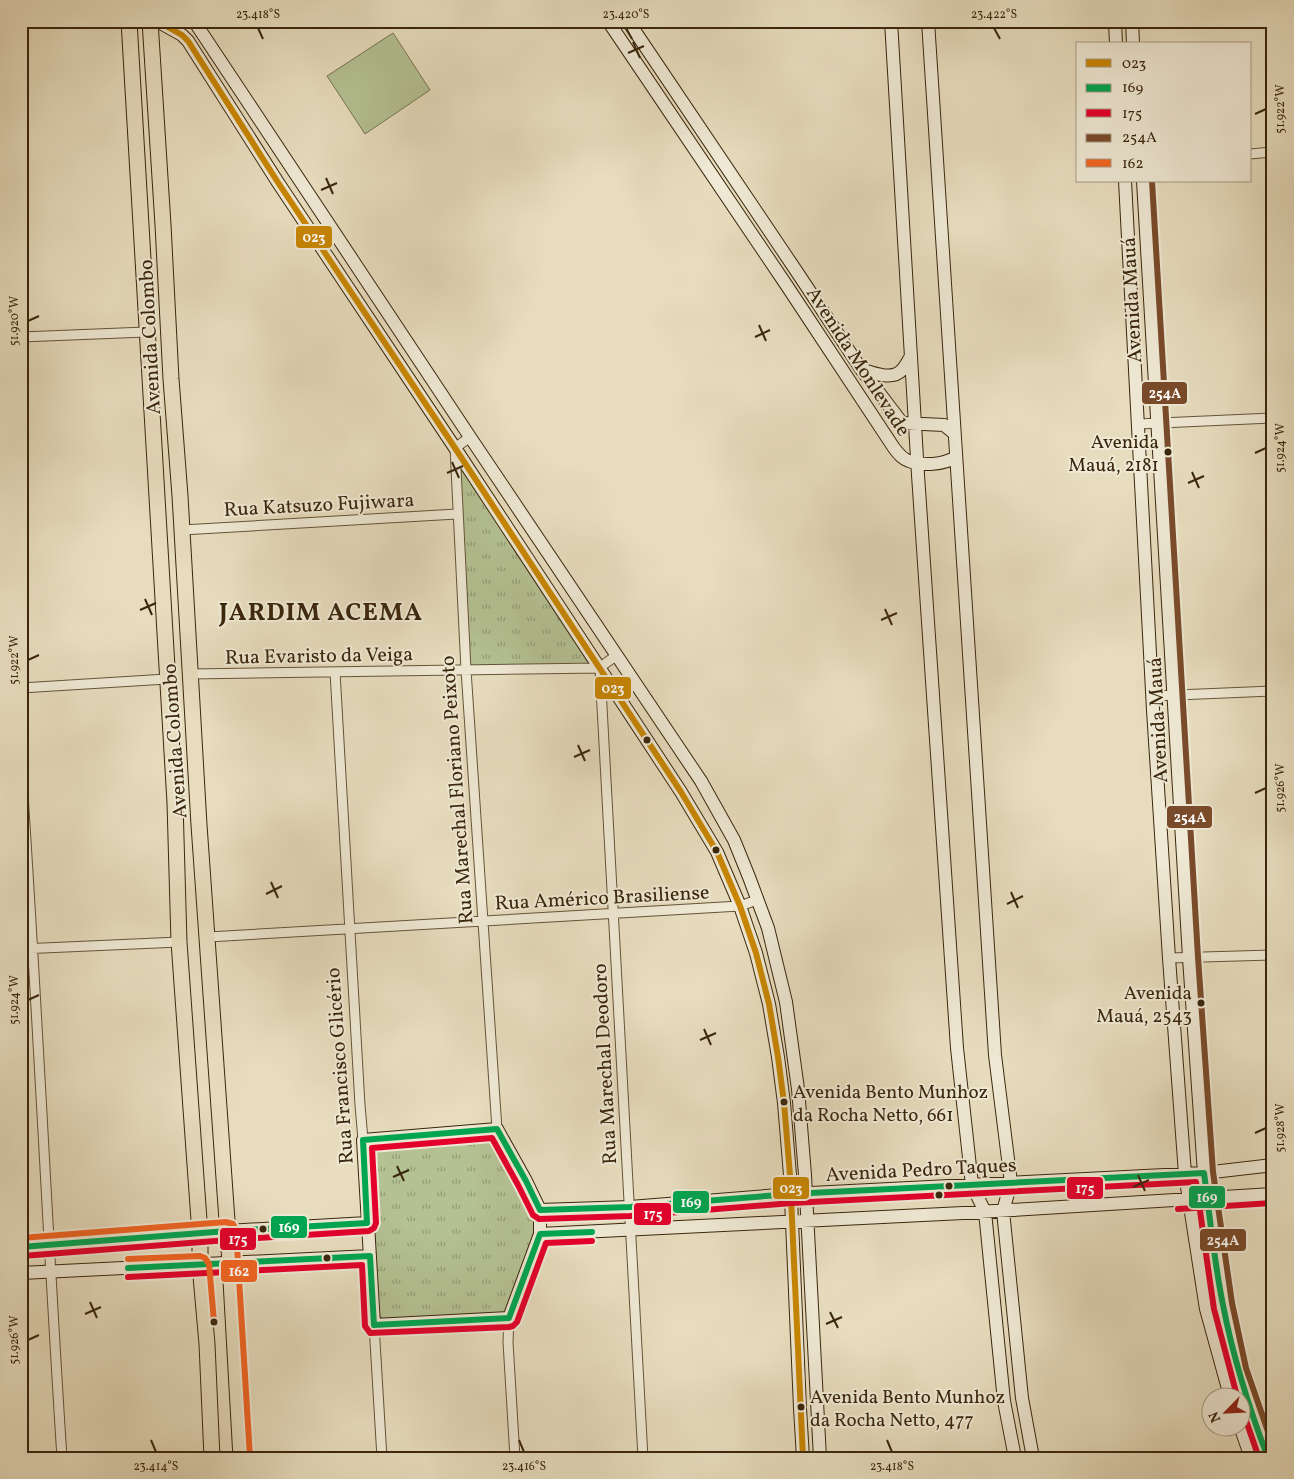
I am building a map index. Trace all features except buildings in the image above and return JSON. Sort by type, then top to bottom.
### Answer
[{"type":"main road","name":"Avenida Colombo","points":[[129,21],[175,803],[179,942],[200,1234],[200,1265],[212,1458]]},
{"type":"main road","name":"Avenida Colombo","points":[[150,21],[199,825],[230,1263],[241,1458]]},
{"type":"main road","points":[[157,21],[182,34],[188,40],[285,194],[600,668],[681,792],[717,852],[740,906],[756,953],[769,1004],[782,1089],[791,1194],[803,1458]]},
{"type":"main road","points":[[194,21],[701,781],[734,840],[768,928],[786,1002],[798,1089],[806,1193],[820,1458]]},
{"type":"main road","name":"Avenida Monlevade","points":[[608,21],[894,448],[907,461],[922,463]]},
{"type":"main road","name":"Avenida Monlevade","points":[[628,21],[861,369],[889,407],[902,422],[949,429]]},
{"type":"main road","points":[[891,21],[911,356],[920,424],[957,1048],[972,1185],[985,1212],[1004,1400],[1015,1458]]},
{"type":"main road","points":[[928,21],[949,429],[995,1055],[1011,1183],[1003,1211],[1022,1398],[1033,1458]]},
{"type":"main road","points":[[1115,21],[1116,42]]},
{"type":"main road","points":[[1132,21],[1133,42]]},
{"type":"main road","points":[[136,130],[147,141],[159,161]]},
{"type":"main road","name":"Avenida Mauá","points":[[1125,182],[1153,696],[1169,958],[1185,1174],[1206,1309],[1227,1386]]},
{"type":"main road","name":"Avenida Mauá","points":[[1143,182],[1189,958],[1204,1173],[1223,1305],[1238,1370],[1268,1458]]},
{"type":"main road","points":[[285,194],[302,183]]},
{"type":"main road","points":[[787,286],[801,278]]},
{"type":"main road","points":[[861,369],[882,375],[895,375],[901,372],[911,356]]},
{"type":"main road","points":[[922,463],[952,460]]},
{"type":"main road","points":[[155,479],[166,484],[180,496]]},
{"type":"main road","points":[[175,803],[198,806]]},
{"type":"main road","points":[[176,822],[199,825]]},
{"type":"main road","points":[[782,1089],[798,1089]]},
{"type":"main road","points":[[363,1140],[497,1129],[540,1210],[540,1234],[508,1318],[374,1325]]},
{"type":"main road","name":"Rua Francisco Glicério","points":[[363,1140],[374,1325]]},
{"type":"main road","name":"Avenida Pedro Taques","points":[[540,1210],[630,1207],[806,1193],[1204,1173],[1273,1165]]},
{"type":"main road","points":[[540,1234],[985,1212],[1273,1194]]},
{"type":"main road","points":[[21,1247],[227,1231],[368,1223]]},
{"type":"main road","points":[[21,1273],[370,1256]]},
{"type":"main road","points":[[796,1312],[812,1312]]},
{"type":"main road","points":[[1004,1400],[1022,1398]]},
{"type":"main road","points":[[1243,1436],[1250,1458]]},
{"type":"street","points":[[1252,154],[1273,152]]},
{"type":"street","points":[[21,337],[146,332]]},
{"type":"street","points":[[1138,424],[1273,418]]},
{"type":"street","points":[[455,448],[470,437]]},
{"type":"street","name":"Rua Marechal Floriano Peixoto","points":[[455,448],[466,670],[497,1129]]},
{"type":"street","name":"Rua Katsuzo Fujiwara","points":[[182,530],[457,514]]},
{"type":"street","points":[[600,668],[617,655]]},
{"type":"street","name":"Rua Evaristo da Veiga","points":[[190,674],[600,668]]},
{"type":"street","name":"Rua Marechal Deodoro","points":[[600,668],[644,1458]]},
{"type":"street","name":"Rua Francisco Glicério","points":[[335,672],[363,1140]]},
{"type":"street","points":[[21,688],[167,679]]},
{"type":"street","points":[[1153,696],[1273,691]]},
{"type":"street","points":[[21,764],[34,948],[48,1246],[62,1458]]},
{"type":"street","name":"Rua Américo Brasiliense","points":[[208,937],[740,906],[757,900]]},
{"type":"street","points":[[21,949],[179,942]]},
{"type":"street","points":[[1169,958],[1273,955]]},
{"type":"street","points":[[508,1318],[515,1458]]},
{"type":"street","name":"Rua Francisco Glicério","points":[[374,1325],[382,1458]]},
{"type":"green space","points":[[393,33],[430,90],[365,134],[327,76]]},
{"type":"green space","points":[[455,448],[599,668],[466,670]]},
{"type":"green space","points":[[497,1129],[541,1215],[509,1318],[374,1325],[363,1140]]},
{"type":"transit line","name":"023","points":[[157,21],[182,35],[188,41],[277,181],[681,792],[717,852],[740,906],[756,953],[769,1004],[778,1057],[790,1175],[803,1458]]},
{"type":"transit line","name":"254A","points":[[1152,182],[1198,957],[1213,1172],[1232,1303],[1246,1368],[1273,1446]]},
{"type":"transit line","name":"169","points":[[21,1247],[227,1231],[367,1223],[363,1140],[497,1129],[540,1210],[630,1207],[791,1194],[1204,1173],[1217,1272],[1227,1324],[1242,1382],[1268,1458]]},
{"type":"transit line","name":"175","points":[[22,1256],[369,1231],[374,1228],[376,1223],[372,1148],[492,1138],[533,1215],[539,1219],[630,1216],[792,1203],[1196,1182],[1214,1309],[1234,1386]]},
{"type":"transit line","name":"175","points":[[1178,1209],[1273,1203]]},
{"type":"transit line","name":"162","points":[[21,1238],[226,1222],[233,1224],[236,1230],[250,1457]]},
{"type":"transit line","name":"169","points":[[128,1268],[370,1256],[374,1325],[509,1318],[540,1234],[592,1232]]},
{"type":"transit line","name":"175","points":[[128,1277],[362,1265],[365,1326],[370,1333],[509,1327],[517,1322],[546,1243],[592,1241]]},
{"type":"transit line","name":"162","points":[[128,1259],[200,1256],[205,1258],[209,1264],[214,1322]]},
{"type":"transit line","name":"175","points":[[1251,1436],[1259,1458]]},
{"type":"place","name":"Avenida Mauá, 2181","points":[[1168,452]]},
{"type":"place","name":"Avenida Mauá, 2543","points":[[1201,1003]]},
{"type":"place","name":"Avenida Bento Munhoz da Rocha Netto, 661","points":[[784,1102]]},
{"type":"place","name":"Avenida Bento Munhoz da Rocha Netto, 477","points":[[801,1407]]},
{"type":"district","name":"JARDIM ACEMA","points":[[321,611]]}]
